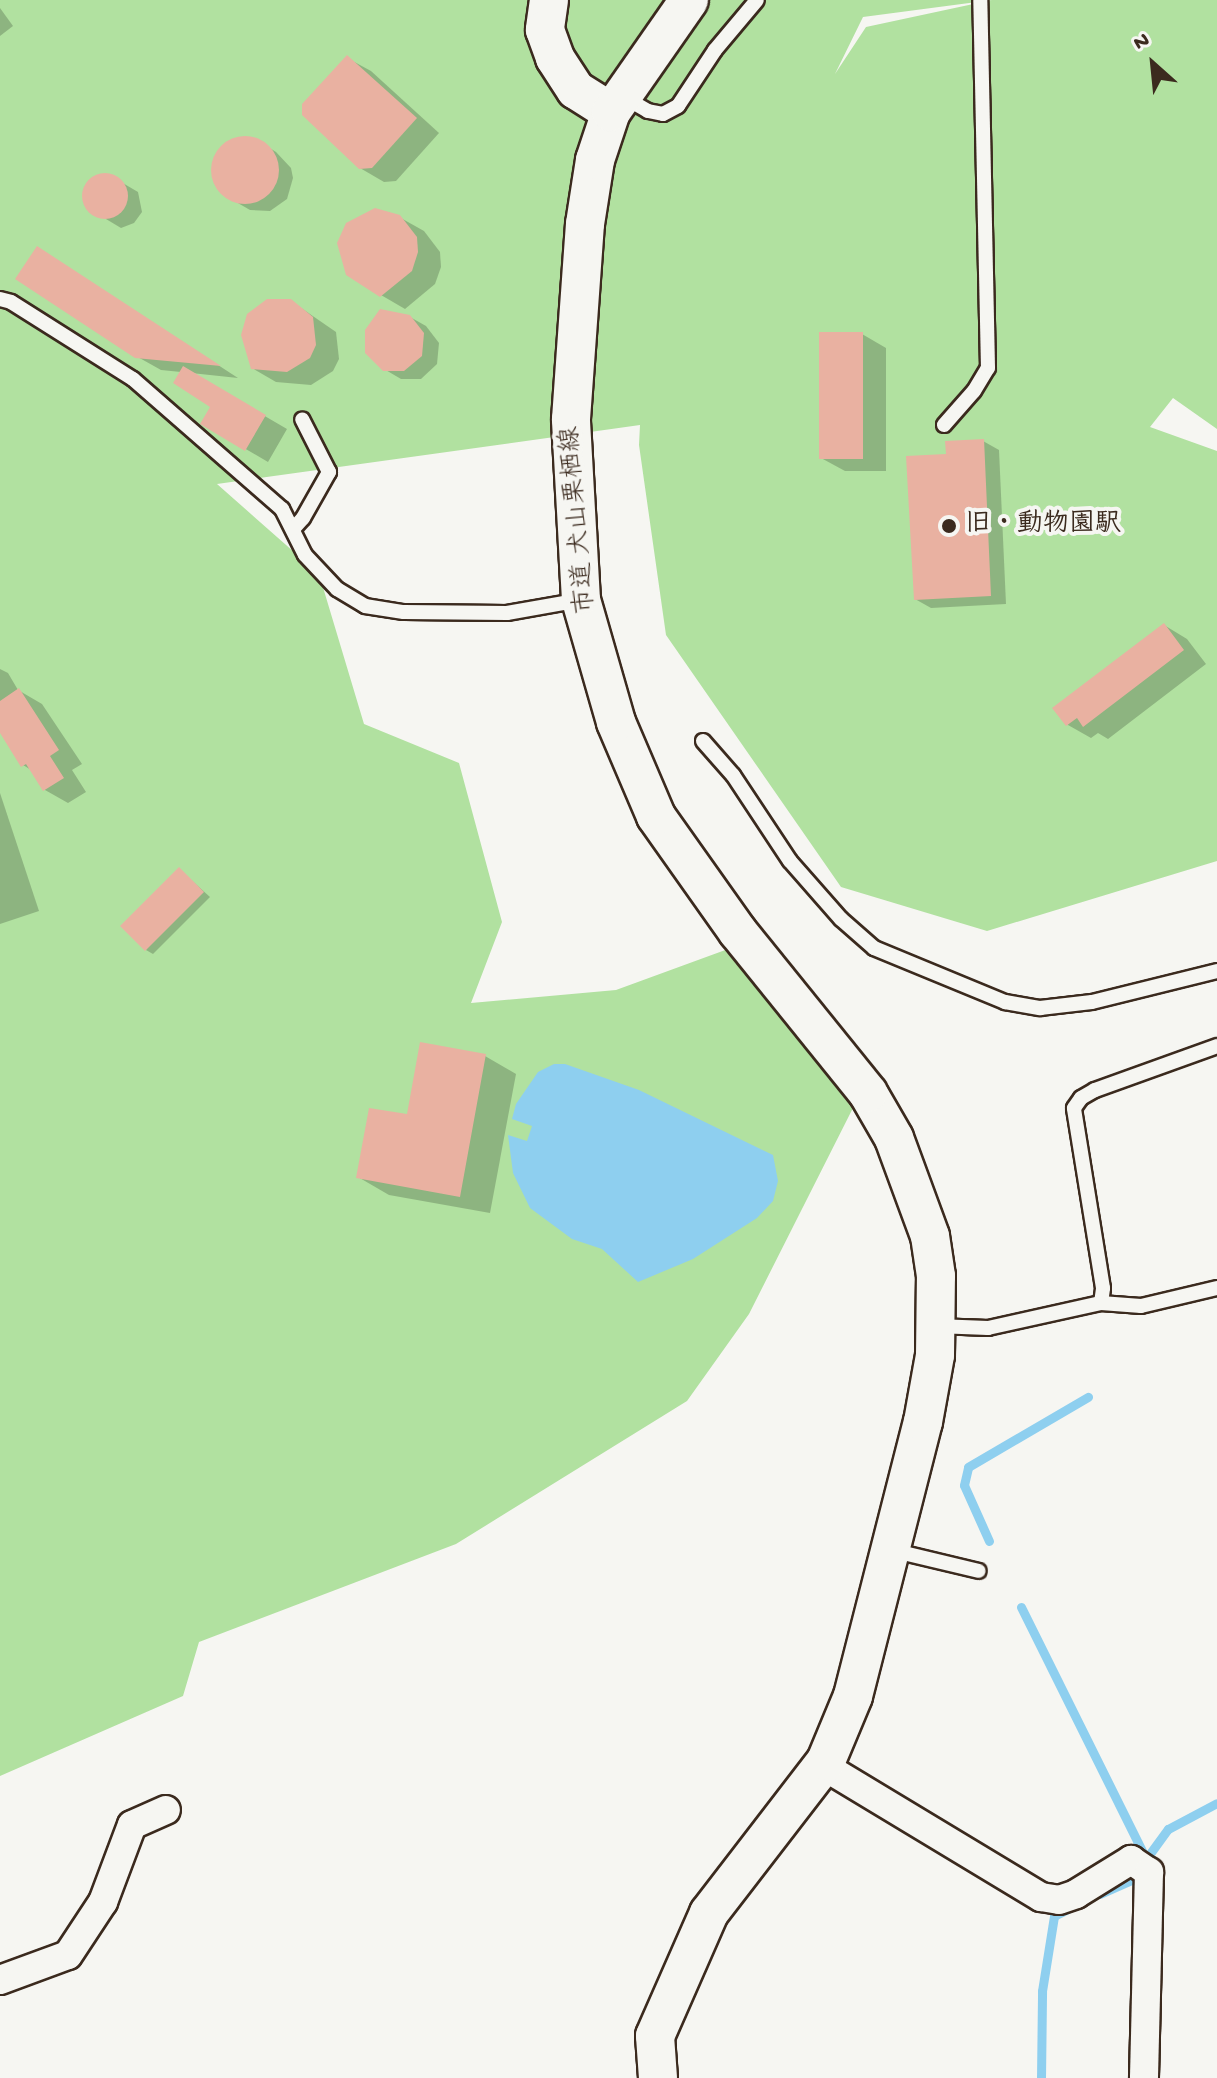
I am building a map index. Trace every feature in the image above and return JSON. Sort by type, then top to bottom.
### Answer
[{"type":"street","points":[[549,0],[545,30],[555,58],[576,90],[616,104]]},
{"type":"street","name":"市道 犬山栗栖線","points":[[658,2078],[655,2036],[709,1913],[822,1765],[853,1696],[923,1422],[935,1340],[936,1276],[930,1236],[894,1138],[868,1093],[744,940],[656,816],[616,722],[581,600],[571,419],[585,224],[595,160],[616,104],[689,0]]},
{"type":"street","points":[[822,1765],[1041,1897],[1059,1900],[1076,1894],[1131,1860],[1149,1872],[1144,2078]]},
{"type":"street","points":[[0,1980],[68,1955],[103,1902],[132,1825],[166,1810]]},
{"type":"lane","points":[[616,104],[663,114],[678,106],[715,50],[757,0]]},
{"type":"lane","points":[[944,425],[974,391],[988,368],[980,0]]},
{"type":"lane","points":[[0,299],[11,302],[133,379],[282,509],[305,555],[337,589],[365,606],[404,612],[507,613],[581,600]]},
{"type":"lane","points":[[294,528],[329,472],[302,419]]},
{"type":"lane","points":[[703,741],[733,775],[790,861],[841,919],[874,948],[1005,1002],[1040,1008],[1092,1002],[1217,971]]},
{"type":"lane","points":[[1101,1303],[1103,1288],[1074,1108],[1081,1098],[1095,1090],[1217,1046]]},
{"type":"lane","points":[[935,1340],[1101,1303],[1141,1306],[1217,1288]]},
{"type":"lane","points":[[890,1550],[979,1571]]},
{"type":"green space","points":[[0,0],[992,0],[1217,0],[1217,429],[1173,398],[1150,427],[1217,451],[1217,861],[987,931],[841,887],[666,635],[639,445],[640,425],[217,484],[319,574],[364,724],[459,763],[502,922],[471,1003],[616,990],[739,945],[857,1100],[749,1314],[687,1401],[456,1544],[199,1642],[183,1696],[0,1776]],"holes":[[[992,0],[866,27],[835,74],[863,17]]]},
{"type":"water","points":[[554,1064],[565,1064],[639,1090],[773,1155],[778,1181],[773,1201],[757,1218],[693,1259],[638,1282],[602,1249],[572,1239],[530,1208],[513,1173],[508,1135],[527,1141],[532,1126],[512,1119],[516,1104],[538,1072]]},
{"type":"building","points":[[347,55],[417,118],[372,168],[359,169],[302,115],[302,104]]},
{"type":"building","points":[[245,136],[269,146],[279,170],[269,194],[245,204],[221,194],[211,170],[221,146]]},
{"type":"building","points":[[105,173],[121,180],[128,196],[121,212],[105,219],[89,212],[82,196],[89,180]]},
{"type":"building","points":[[375,208],[400,215],[417,237],[418,252],[412,271],[380,297],[346,275],[337,243],[346,223]]},
{"type":"building","points":[[37,246],[221,366],[135,358],[15,279]]},
{"type":"building","points":[[267,299],[291,299],[313,317],[316,345],[310,358],[287,372],[251,369],[241,335],[247,314]]},
{"type":"building","points":[[380,309],[410,315],[424,333],[422,356],[404,371],[383,371],[365,353],[365,330]]},
{"type":"building","points":[[819,332],[863,332],[863,459],[819,459]]},
{"type":"building","points":[[183,366],[266,415],[245,451],[200,424],[210,407],[173,383]]},
{"type":"building","name":"旧・動物園駅","points":[[984,439],[991,596],[914,600],[906,456],[946,454],[945,441]]},
{"type":"building","points":[[1164,623],[1184,650],[1083,727],[1077,718],[1066,726],[1052,708]]},
{"type":"building","points":[[19,688],[59,750],[50,756],[64,778],[43,791],[26,764],[21,767],[0,733],[0,701]]},
{"type":"building","points":[[179,867],[204,892],[145,951],[120,926]]},
{"type":"building","points":[[420,1042],[486,1054],[460,1197],[356,1178],[369,1108],[407,1114]]},
{"type":"waterway","points":[[989,1541],[964,1485],[968,1467],[1088,1397]]},
{"type":"waterway","points":[[1021,1607],[1146,1859],[1168,1829],[1217,1803]]},
{"type":"waterway","points":[[1100,1894],[1133,1879]]},
{"type":"waterway","points":[[1041,2078],[1042,1991],[1054,1916],[1068,1909]]},
{"type":"place","name":"旧・動物園駅","points":[[949,526]]}]
